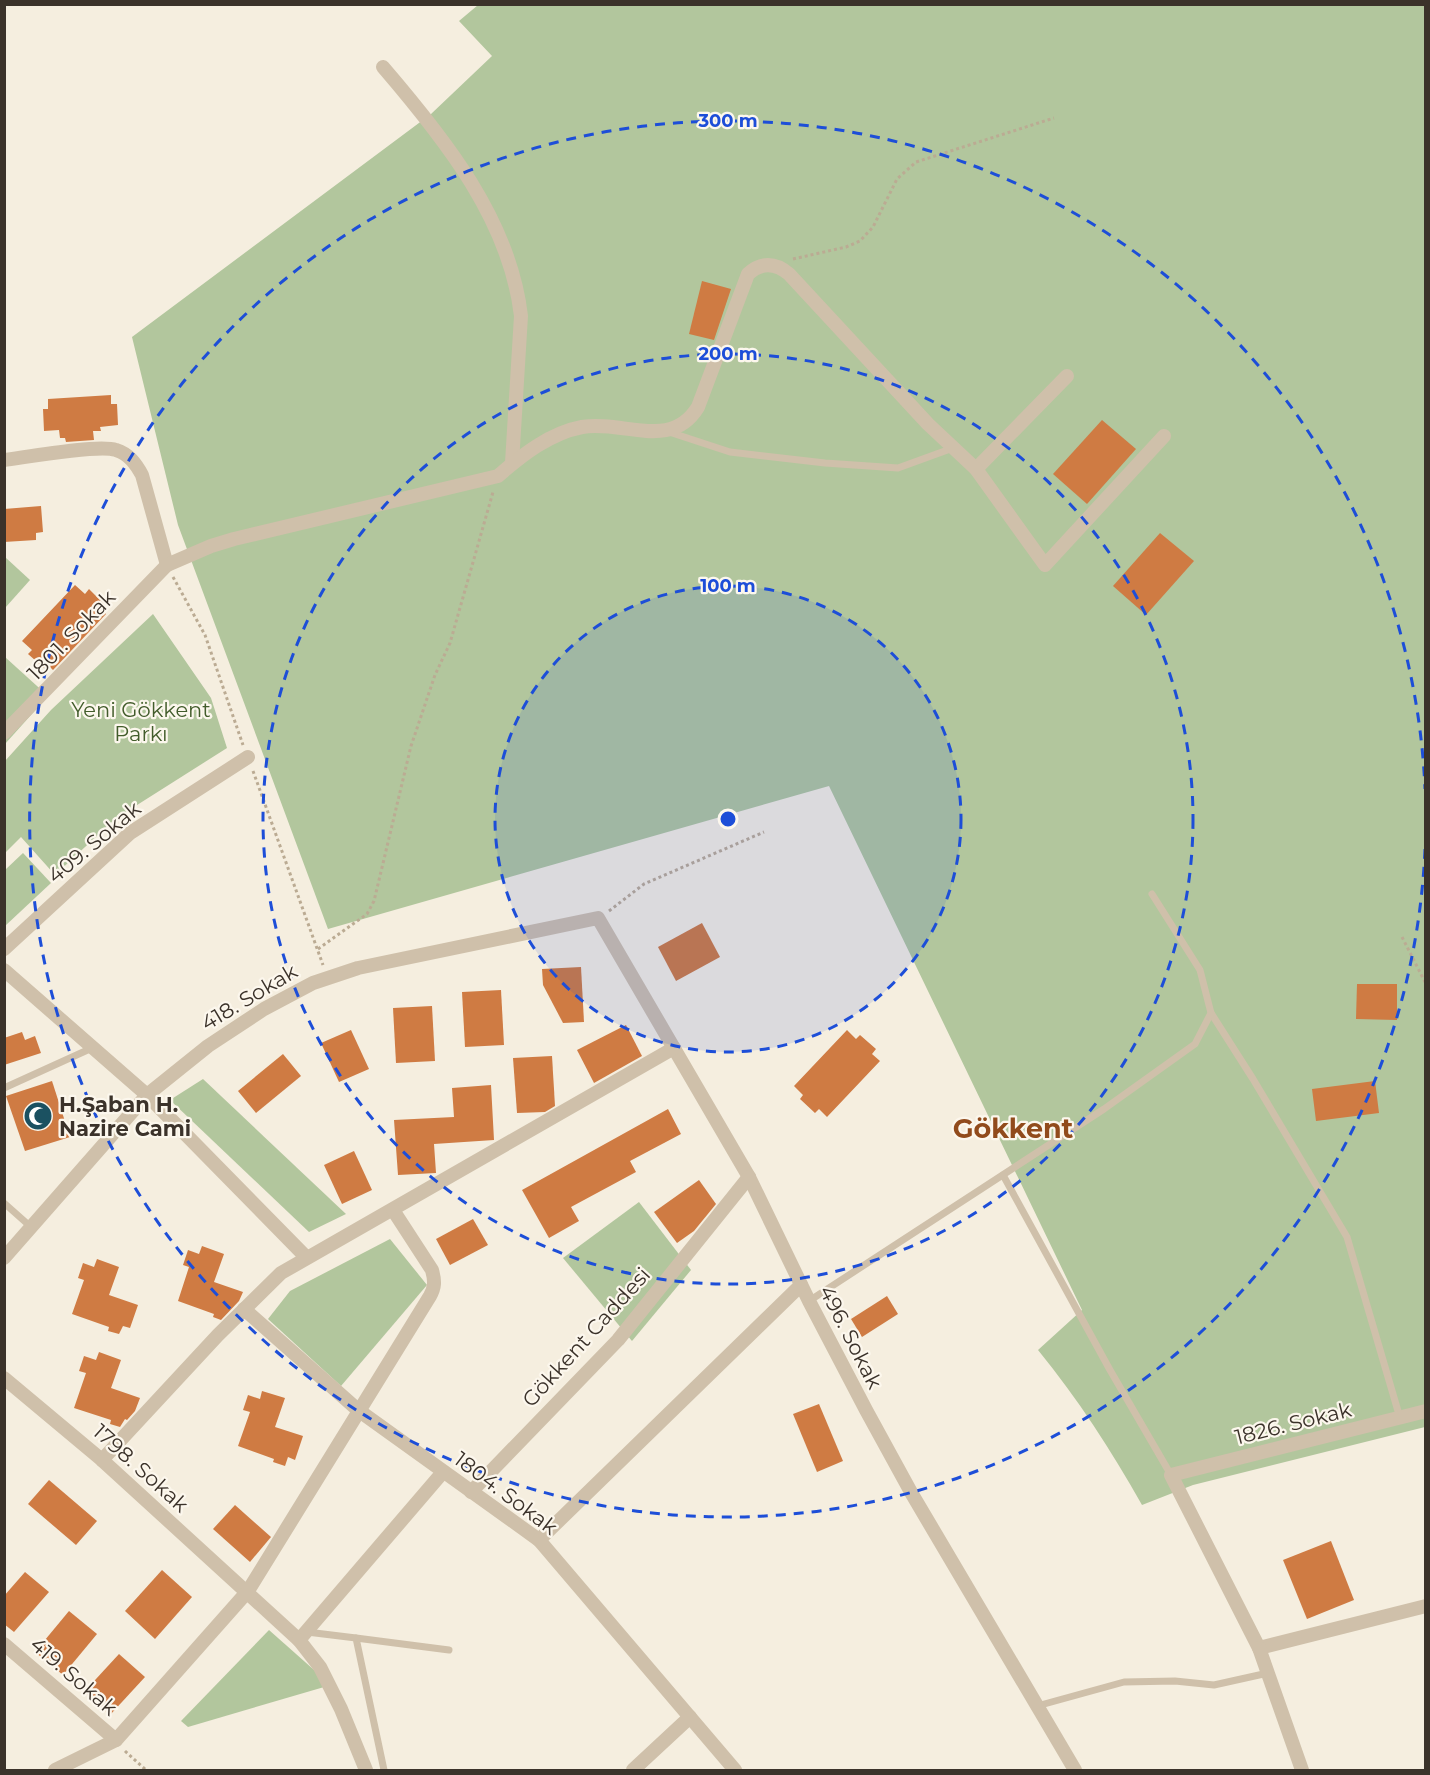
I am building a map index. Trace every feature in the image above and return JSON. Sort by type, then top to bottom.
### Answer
[{"type":"street","points":[[383,67],[423,116],[459,166],[487,212],[511,263],[522,316],[512,463]]},
{"type":"street","points":[[4,460],[106,447],[123,453],[137,466],[142,475],[167,565],[234,539],[498,476],[512,463],[552,438],[584,427],[666,431],[674,429],[688,420],[698,406],[748,274],[759,266],[766,265],[778,267],[789,274],[928,424],[976,469],[1045,564],[1164,436]]},
{"type":"street","points":[[976,469],[1067,376]]},
{"type":"street","name":"1801. Sokak","points":[[4,733],[167,565]]},
{"type":"street","name":"409. Sokak","points":[[4,949],[129,833],[248,757]]},
{"type":"street","name":"496. Sokak","points":[[598,918],[749,1177],[809,1301],[912,1494],[1075,1770]]},
{"type":"street","name":"418. Sokak","points":[[4,1258],[147,1095],[240,1024],[313,983],[358,968],[598,918]]},
{"type":"street","points":[[4,970],[147,1095],[306,1257]]},
{"type":"street","points":[[102,1460],[244,1308],[281,1273],[674,1048]]},
{"type":"street","name":"Gökkent Caddesi","points":[[471,1491],[618,1340],[749,1177]]},
{"type":"street","points":[[55,1770],[116,1740],[248,1592],[434,1288],[432,1270],[393,1210]]},
{"type":"street","points":[[539,1540],[801,1285]]},
{"type":"street","name":"1804. Sokak","points":[[244,1308],[358,1410],[539,1540],[735,1770]]},
{"type":"street","name":"1798. Sokak","points":[[4,1378],[102,1460],[248,1592],[303,1636],[341,1709],[366,1770]]},
{"type":"street","name":"1826. Sokak","points":[[1171,1475],[1425,1411]]},
{"type":"street","points":[[303,1636],[443,1472]]},
{"type":"street","points":[[1171,1475],[1259,1648],[1302,1770]]},
{"type":"street","points":[[1259,1648],[1425,1606]]},
{"type":"street","name":"419. Sokak","points":[[4,1644],[116,1740]]},
{"type":"street","points":[[633,1770],[690,1717]]},
{"type":"lane","points":[[666,431],[730,452],[825,463],[898,468],[954,448]]},
{"type":"lane","points":[[1152,894],[1200,970],[1211,1013],[1347,1237],[1400,1418]]},
{"type":"lane","points":[[809,1301],[1104,1109],[1195,1044],[1211,1013]]},
{"type":"lane","points":[[4,1088],[93,1048]]},
{"type":"lane","points":[[1003,1175],[1110,1370],[1171,1475]]},
{"type":"lane","points":[[4,1203],[32,1227]]},
{"type":"lane","points":[[303,1636],[356,1638],[449,1650]]},
{"type":"lane","points":[[356,1638],[384,1770]]},
{"type":"lane","points":[[1037,1706],[1124,1682],[1214,1685],[1268,1673]]},
{"type":"path","points":[[766,265],[846,248],[860,241],[873,227],[897,179],[916,162],[1054,118]]},
{"type":"path","points":[[318,949],[366,914],[374,901],[411,746],[435,675],[450,643],[498,476]]},
{"type":"path","points":[[598,918],[644,884],[764,832]]},
{"type":"path","points":[[1402,937],[1425,984]]},
{"type":"path","points":[[116,1740],[146,1770]]},
{"type":"green space","points":[[478,5],[1425,5],[1425,1427],[1193,1485],[1142,1505],[1093,1425],[1038,1350],[1082,1310],[829,786],[328,929],[178,525],[132,337],[431,114],[492,56],[459,21]]},
{"type":"green space","points":[[5,557],[30,580],[4,608]]},
{"type":"green space","name":"Yeni Gökkent Parkı","points":[[153,614],[211,698],[227,748],[115,819],[55,875],[21,837],[5,853],[5,761],[51,710]]},
{"type":"green space","points":[[5,657],[48,696],[5,744]]},
{"type":"green space","points":[[23,853],[51,883],[5,926],[5,870]]},
{"type":"green space","points":[[203,1079],[346,1214],[309,1232],[170,1100]]},
{"type":"green space","points":[[639,1202],[691,1270],[632,1341],[563,1258]]},
{"type":"green space","points":[[390,1239],[427,1285],[341,1386],[268,1319],[290,1291]]},
{"type":"green space","points":[[269,1630],[331,1685],[188,1727],[181,1721]]},
{"type":"building","points":[[702,281],[731,289],[714,340],[689,334]]},
{"type":"building","points":[[111,395],[111,404],[117,404],[118,425],[100,427],[101,431],[93,431],[94,440],[66,442],[65,438],[60,438],[59,430],[44,431],[43,409],[48,409],[48,399]]},
{"type":"building","points":[[1102,420],[1136,449],[1087,504],[1053,474]]},
{"type":"building","points":[[41,506],[43,532],[36,533],[36,540],[4,542],[4,509]]},
{"type":"building","points":[[1160,533],[1194,561],[1146,615],[1113,586]]},
{"type":"building","points":[[75,585],[85,594],[89,589],[104,604],[100,608],[106,614],[53,670],[47,664],[44,668],[28,654],[32,650],[22,641]]},
{"type":"building","points":[[702,923],[720,957],[676,981],[658,947]]},
{"type":"building","points":[[581,967],[584,1022],[563,1023],[543,985],[542,969]]},
{"type":"building","points":[[1357,984],[1397,984],[1397,1020],[1356,1019]]},
{"type":"building","points":[[501,990],[504,1045],[465,1047],[462,992]]},
{"type":"building","points":[[432,1006],[435,1061],[396,1063],[393,1008]]},
{"type":"building","points":[[626,1025],[642,1056],[594,1083],[577,1050]]},
{"type":"building","points":[[351,1030],[369,1069],[339,1082],[321,1043]]},
{"type":"building","points":[[847,1030],[856,1039],[860,1035],[876,1049],[872,1054],[880,1061],[827,1117],[819,1109],[815,1113],[800,1099],[803,1095],[794,1086]]},
{"type":"building","points":[[22,1032],[25,1040],[35,1036],[41,1053],[4,1065],[4,1038]]},
{"type":"building","points":[[283,1054],[301,1076],[256,1113],[238,1091]]},
{"type":"building","points":[[552,1056],[555,1106],[545,1112],[517,1113],[513,1058]]},
{"type":"building","name":"H.Şaban H. Nazire Cami","points":[[52,1081],[70,1137],[25,1151],[6,1096]]},
{"type":"building","points":[[1375,1081],[1379,1113],[1316,1121],[1312,1089]]},
{"type":"building","points":[[491,1085],[494,1140],[434,1144],[436,1173],[398,1175],[394,1120],[454,1117],[452,1088]]},
{"type":"building","points":[[668,1109],[681,1134],[630,1161],[636,1172],[571,1207],[579,1221],[549,1238],[522,1190]]},
{"type":"building","points":[[354,1151],[372,1190],[342,1204],[324,1165]]},
{"type":"building","points":[[699,1180],[716,1204],[694,1231],[677,1243],[654,1212]]},
{"type":"building","points":[[473,1219],[488,1245],[450,1265],[436,1239]]},
{"type":"building","points":[[202,1246],[224,1254],[214,1282],[243,1292],[239,1301],[221,1320],[213,1317],[214,1314],[178,1301],[189,1267],[183,1265],[188,1250],[199,1254]]},
{"type":"building","points":[[97,1259],[119,1267],[109,1295],[138,1305],[130,1328],[123,1326],[119,1334],[108,1331],[109,1327],[72,1314],[84,1280],[78,1278],[83,1263],[94,1267]]},
{"type":"building","points":[[887,1296],[898,1314],[862,1337],[851,1319]]},
{"type":"building","points":[[99,1352],[121,1360],[111,1388],[140,1398],[135,1411],[127,1420],[125,1419],[120,1427],[110,1424],[111,1420],[74,1408],[86,1373],[79,1371],[84,1356],[96,1360]]},
{"type":"building","points":[[262,1391],[285,1398],[275,1427],[303,1436],[295,1460],[288,1457],[285,1466],[273,1462],[274,1459],[238,1446],[250,1412],[243,1410],[248,1395],[260,1399]]},
{"type":"building","points":[[819,1404],[843,1461],[817,1472],[793,1414]]},
{"type":"building","points":[[49,1480],[97,1521],[76,1545],[28,1504]]},
{"type":"building","points":[[235,1505],[271,1537],[250,1562],[213,1529]]},
{"type":"building","points":[[1331,1541],[1354,1600],[1307,1619],[1283,1560]]},
{"type":"building","points":[[162,1570],[192,1597],[155,1639],[125,1611]]},
{"type":"building","points":[[25,1572],[49,1592],[14,1632],[4,1624],[4,1596]]},
{"type":"building","points":[[69,1611],[97,1634],[63,1675],[35,1652]]},
{"type":"building","points":[[119,1654],[145,1677],[110,1715],[84,1692]]},
{"type":"place","name":"H.Şaban H. Nazire Cami","points":[[38,1116]]},
{"type":"district","name":"Gökkent","points":[[1013,1128]]}]
